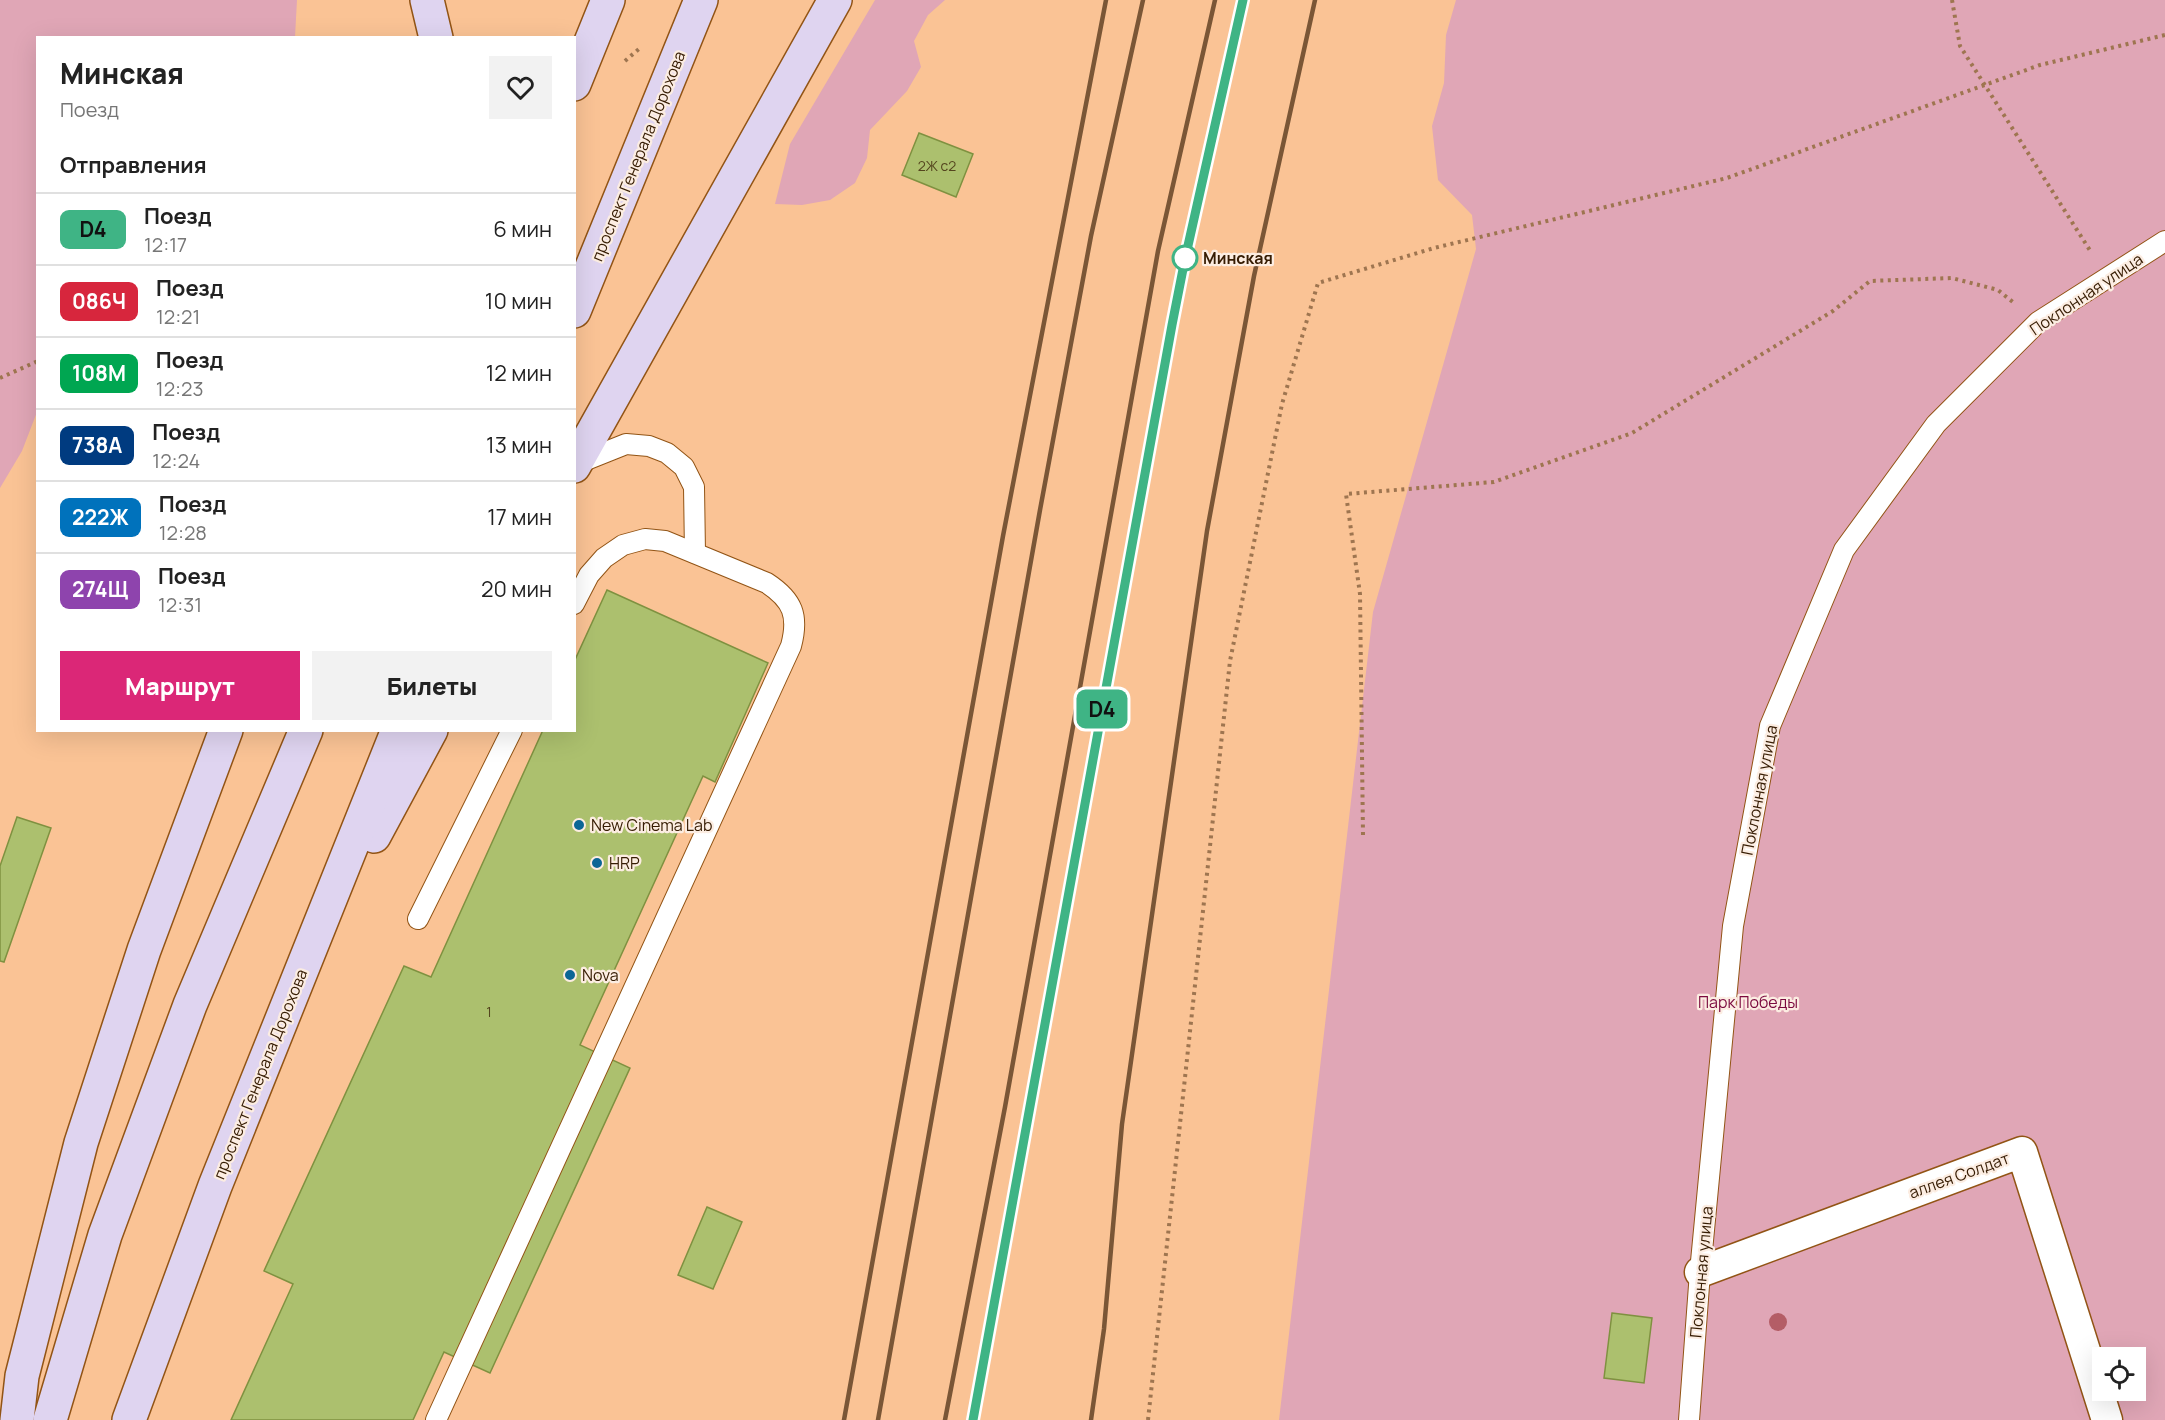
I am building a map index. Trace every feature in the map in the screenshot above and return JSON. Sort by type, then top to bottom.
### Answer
[{"type":"main road","points":[[427,0],[436,36]]},
{"type":"main road","points":[[576,79],[608,0]]},
{"type":"main road","name":"проспект Генерала Дорохова","points":[[576,306],[701,0]]},
{"type":"main road","points":[[576,463],[836,0]]},
{"type":"main road","points":[[17,1420],[25,1365],[81,1143],[144,950],[225,732]]},
{"type":"main road","points":[[50,1420],[105,1235],[190,1005],[305,732]]},
{"type":"main road","name":"проспект Генерала Дорохова","points":[[129,1420],[215,1186],[397,732]]},
{"type":"main road","points":[[305,964],[430,732]]},
{"type":"street","name":"аллея Солдат","points":[[1700,1272],[2022,1152],[2107,1420]]},
{"type":"lane","name":"Поклонная улица","points":[[1689,1420],[1700,1272],[1733,926],[1770,726],[1844,550],[1936,424],[2038,322],[2165,241]]},
{"type":"lane","points":[[576,465],[626,444],[649,446],[667,453],[684,467],[694,486],[695,553]]},
{"type":"lane","points":[[436,1420],[791,646],[795,631],[794,616],[789,602],[780,591],[767,583],[665,541],[645,539],[623,545],[604,558],[589,576],[576,600]]},
{"type":"lane","points":[[418,919],[511,732]]},
{"type":"path","points":[[1952,0],[1960,46],[2107,278]]},
{"type":"path","points":[[1148,1420],[1230,661],[1282,404],[1318,283],[1434,248],[1727,178],[2040,65],[2165,35]]},
{"type":"path","points":[[619,66],[646,43]]},
{"type":"path","points":[[1363,835],[1360,594],[1346,494],[1494,482],[1632,433],[1833,311],[1870,281],[1952,278],[1998,290],[2038,322]]},
{"type":"path","points":[[0,378],[36,362]]},
{"type":"green space","points":[[0,0],[297,0],[295,36],[36,36],[36,415],[22,451],[0,488]]},
{"type":"green space","points":[[875,0],[945,0],[928,15],[914,41],[921,67],[907,91],[870,130],[867,158],[855,183],[830,200],[802,205],[775,204],[790,144]]},
{"type":"green space","name":"Парк Победы","points":[[1456,0],[2165,0],[2165,1420],[1279,1420],[1373,612],[1476,249],[1472,215],[1438,180],[1432,126],[1444,83],[1446,35]]},
{"type":"building","points":[[919,133],[973,154],[956,197],[902,175]]},
{"type":"building","points":[[607,590],[768,663],[715,782],[703,776],[580,1045],[630,1068],[490,1373],[444,1352],[413,1420],[231,1420],[293,1284],[264,1271],[404,966],[431,977],[542,732],[576,732],[576,658]]},
{"type":"building","points":[[17,817],[51,828],[4,962],[0,961],[0,866]]},
{"type":"building","points":[[707,1207],[742,1222],[713,1289],[678,1275]]},
{"type":"building","points":[[1612,1313],[1652,1318],[1644,1383],[1604,1378]]},
{"type":"railway","points":[[844,1420],[1003,536],[1106,0]]},
{"type":"railway","points":[[878,1420],[1091,236],[1143,0]]},
{"type":"railway","points":[[945,1420],[1005,1107],[1158,251],[1215,0]]},
{"type":"railway","points":[[973,1420],[1185,259],[1243,0]]},
{"type":"railway","points":[[1091,1420],[1104,1329],[1122,1124],[1207,531],[1254,276],[1315,0]]},
{"type":"train","name":"D4","points":[[973,1420],[1172,325],[1243,0]]},
{"type":"place","name":"Минская","points":[[1185,258]]},
{"type":"place","name":"New Cinema Lab","points":[[579,825]]},
{"type":"place","name":"HRP","points":[[597,863]]},
{"type":"place","name":"Nova","points":[[570,975]]}]
